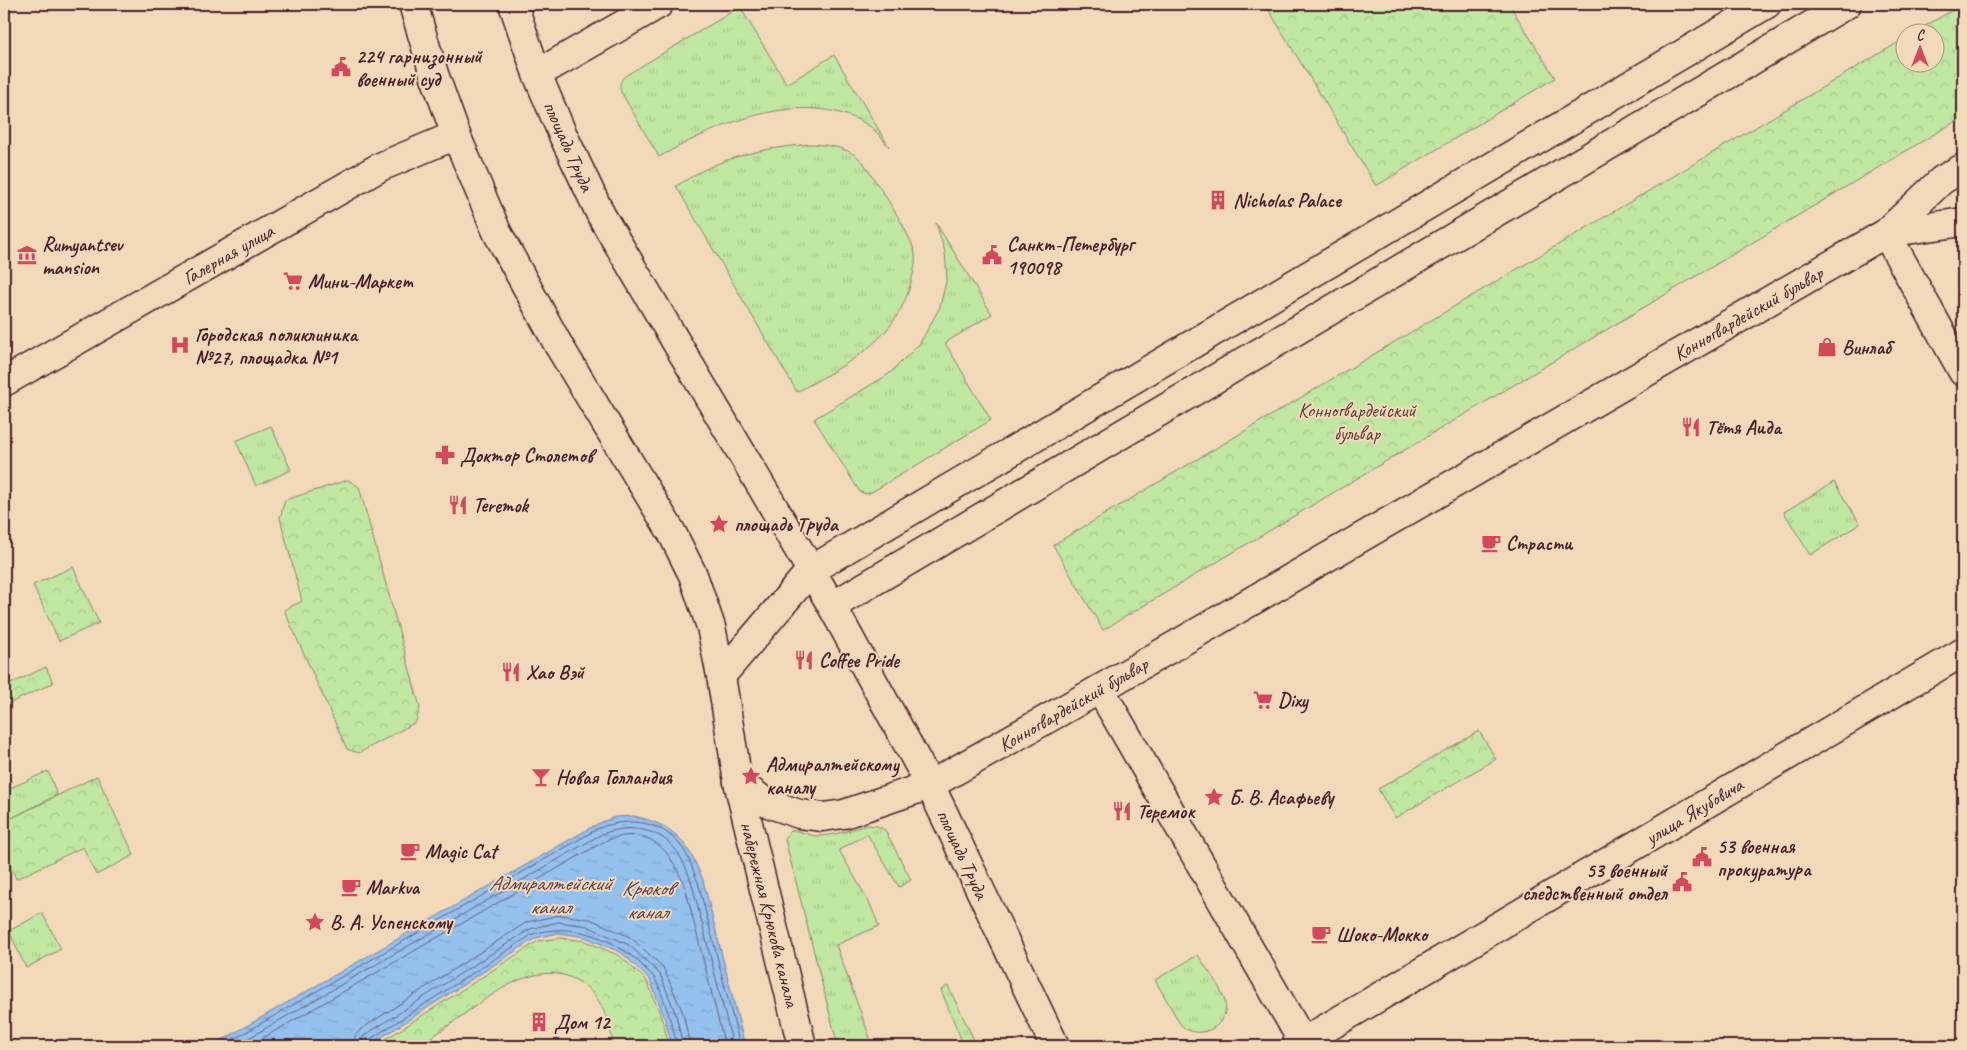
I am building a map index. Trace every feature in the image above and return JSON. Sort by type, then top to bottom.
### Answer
[{"type":"street","points":[[413,4],[434,74],[456,135],[497,232],[559,346],[672,533],[693,575],[711,628],[721,676],[738,782]]},
{"type":"street","name":"площадь Труда","points":[[513,4],[537,74],[600,215],[832,606],[930,785],[1055,1046]]},
{"type":"street","points":[[537,74],[659,4]]},
{"type":"street","points":[[721,676],[811,570],[1767,4]]},
{"type":"street","points":[[832,606],[1847,4]]},
{"type":"street","name":"Галерная улица","points":[[4,382],[380,167],[456,135]]},
{"type":"street","name":"Конногвардейский бульвар","points":[[738,782],[765,802],[799,814],[823,817],[844,814],[930,785],[1100,689],[1886,233],[1942,180],[1963,168]]},
{"type":"street","name":"Конногвардейский бульвар","points":[[1886,233],[1963,222]]},
{"type":"street","points":[[1886,233],[1963,372]]},
{"type":"street","name":"улица Якубовича","points":[[1299,1044],[1963,652]]},
{"type":"street","points":[[1100,689],[1299,1044]]},
{"type":"street","name":"набережная Крюкова канала","points":[[738,782],[802,1046]]},
{"type":"green space","points":[[1265,4],[1509,4],[1555,78],[1376,186]]},
{"type":"green space","name":"Конногвардейский бульвар","points":[[1963,4],[1963,117],[1103,630],[1053,545],[1894,45],[1894,72],[1944,72],[1944,22],[1932,22]]},
{"type":"green space","points":[[740,7],[787,84],[834,55],[889,147],[871,127],[843,114],[816,109],[789,109],[761,114],[734,122],[659,157],[621,92],[621,81],[625,76]]},
{"type":"green space","points":[[812,144],[846,150],[863,162],[908,235],[913,246],[915,263],[909,289],[901,308],[891,324],[878,339],[849,362],[797,392],[676,186],[706,169],[735,157],[773,149]]},
{"type":"green space","points":[[936,223],[992,314],[945,343],[991,420],[866,494],[860,492],[814,419],[889,374],[920,343],[940,307],[947,277],[945,252]]},
{"type":"green space","points":[[271,426],[291,470],[256,486],[236,441]]},
{"type":"green space","points":[[348,480],[359,487],[420,707],[416,722],[359,753],[347,749],[284,610],[302,601],[280,518],[285,500]]},
{"type":"green space","points":[[1834,482],[1860,524],[1810,555],[1784,512]]},
{"type":"green space","points":[[73,567],[99,623],[59,641],[33,585]]},
{"type":"green space","points":[[46,667],[53,683],[8,704],[4,695],[4,687]]},
{"type":"green space","points":[[1479,731],[1496,759],[1395,818],[1378,789]]},
{"type":"green space","points":[[48,771],[57,795],[4,822],[4,791]]},
{"type":"green space","points":[[97,776],[134,855],[96,875],[83,847],[16,879],[4,851],[4,822]]},
{"type":"green space","points":[[868,825],[877,826],[885,830],[911,880],[899,887],[867,834],[839,850],[870,904],[879,926],[836,945],[873,1046],[838,1046],[785,839],[790,831],[824,836]]},
{"type":"green space","points":[[42,913],[61,949],[26,968],[9,931]]},
{"type":"green space","points":[[561,938],[585,941],[620,956],[647,981],[663,1022],[669,1046],[614,1046],[606,1015],[597,998],[590,990],[572,978],[552,973],[532,976],[512,984],[492,995],[417,1045],[402,1047],[375,1046],[538,941]]},
{"type":"green space","points":[[1198,955],[1221,991],[1225,1002],[1225,1011],[1222,1019],[1217,1025],[1203,1032],[1188,1030],[1181,1025],[1155,980]]},
{"type":"green space","points":[[948,986],[977,1046],[964,1046],[941,990]]},
{"type":"water","points":[[634,816],[649,820],[671,831],[692,855],[703,880],[745,1046],[672,1046],[665,1019],[650,980],[622,953],[585,937],[559,933],[536,938],[368,1046],[216,1046],[217,1043],[597,824],[615,817]]},
{"type":"place","name":"224 гарнизонный военный суд","points":[[341,67]]},
{"type":"place","name":"Nicholas Palace","points":[[1218,200]]},
{"type":"place","name":"Rumyantsev mansion","points":[[27,255]]},
{"type":"place","name":"Санкт-Петербург 190098","points":[[992,255]]},
{"type":"place","name":"Мини-Маркет","points":[[293,281]]},
{"type":"place","name":"Городская поликлиника №27, площадка №1","points":[[180,345]]},
{"type":"place","name":"Винлаб","points":[[1827,347]]},
{"type":"place","name":"Тётя Аида","points":[[1691,427]]},
{"type":"place","name":"Доктор Столетов","points":[[445,455]]},
{"type":"place","name":"Teremok","points":[[458,505]]},
{"type":"place","name":"площадь Труда","points":[[719,524]]},
{"type":"place","name":"Страсти","points":[[1491,543]]},
{"type":"place","name":"Coffee Pride","points":[[804,660]]},
{"type":"place","name":"Хао Вэй","points":[[511,672]]},
{"type":"place","name":"Dixy","points":[[1263,700]]},
{"type":"place","name":"Адмиралтейскому каналу","points":[[751,776]]},
{"type":"place","name":"Новая Голландия","points":[[541,777]]},
{"type":"place","name":"Б. В. Асафьеву","points":[[1214,797]]},
{"type":"place","name":"Теремок","points":[[1122,811]]},
{"type":"place","name":"Magic Cat","points":[[410,851]]},
{"type":"place","name":"53 военная прокуратура","points":[[1702,857]]},
{"type":"place","name":"53 военный следственный отдел","points":[[1682,882]]},
{"type":"place","name":"Markva","points":[[351,887]]},
{"type":"place","name":"В. А. Успенскому","points":[[315,922]]},
{"type":"place","name":"Шоко-Мокко","points":[[1321,934]]},
{"type":"place","name":"Дом 12","points":[[539,1022]]},
{"type":"water label","name":"Адмиралтейский канал","points":[[550,895]]},
{"type":"water label","name":"Крюков канал","points":[[647,900]]}]
